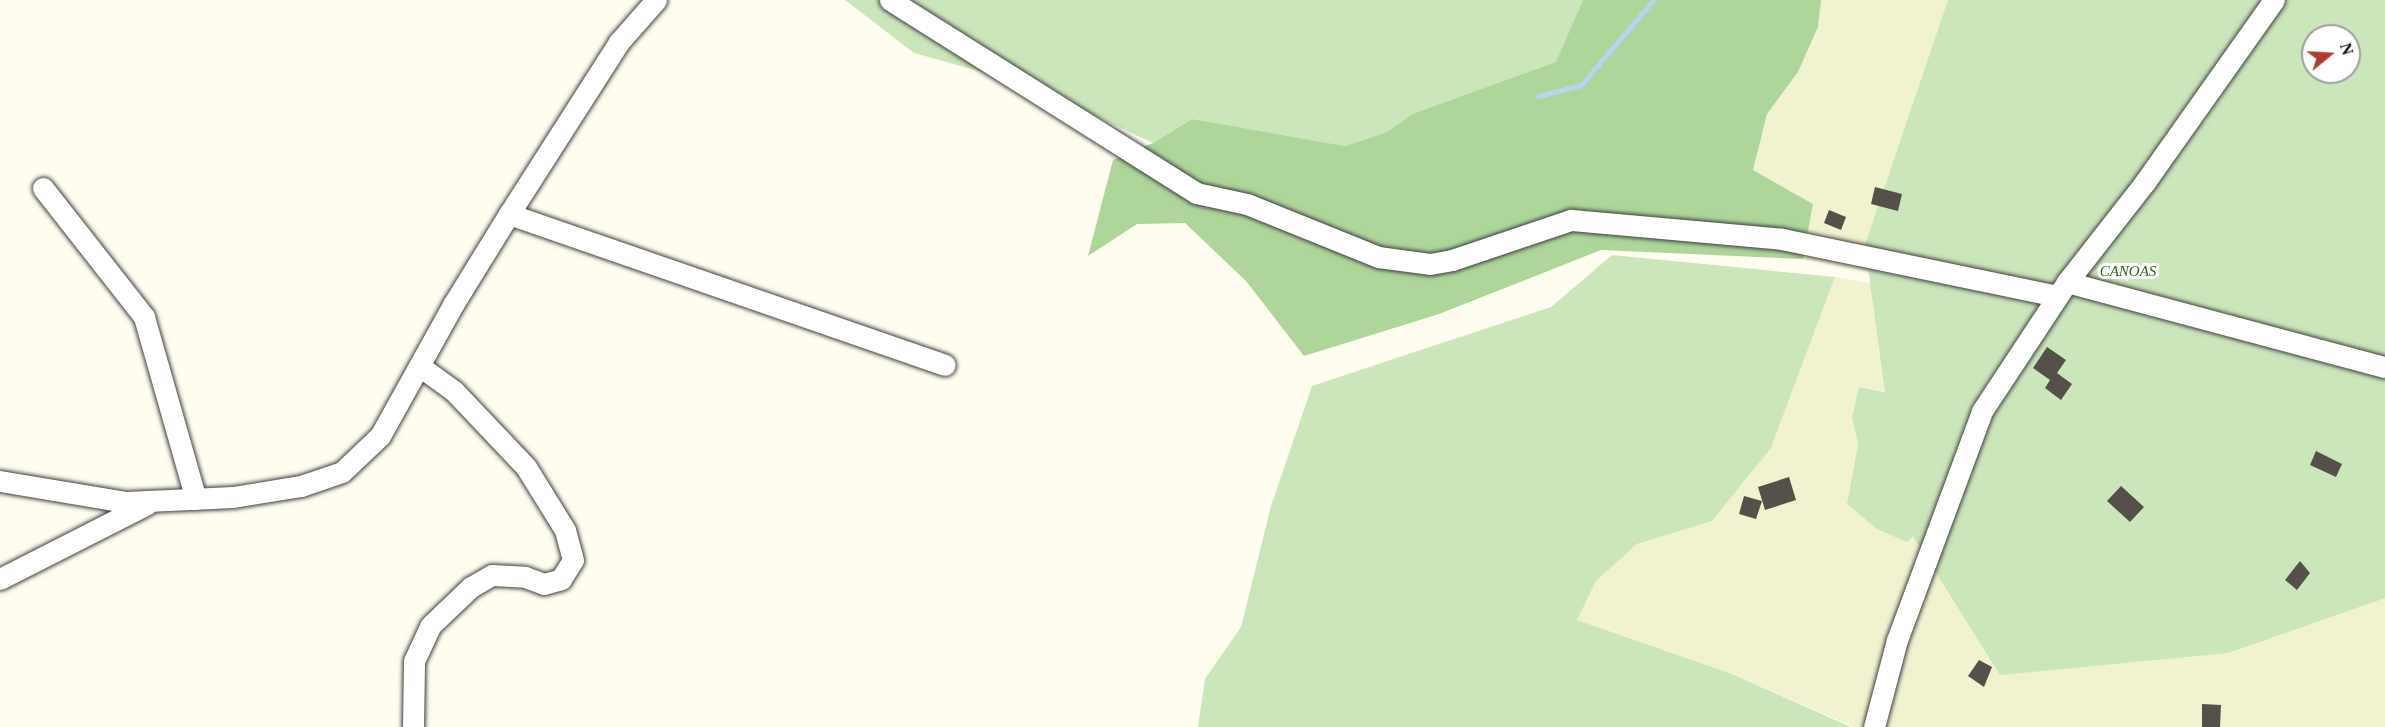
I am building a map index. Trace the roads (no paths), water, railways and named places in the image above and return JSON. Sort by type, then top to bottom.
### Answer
[{"type":"street","points":[[0,481],[126,502],[196,499],[302,486],[342,472],[380,436],[421,367],[454,303],[509,214],[619,42],[656,0]]},
{"type":"street","points":[[890,0],[1196,193],[1247,204],[1378,257],[1430,264],[1452,260],[1571,220],[1782,239],[2062,289],[2385,367]]},
{"type":"street","points":[[1874,727],[1897,640],[1982,411],[2062,289],[2145,182],[2274,0]]},
{"type":"street","points":[[43,188],[144,317],[196,499]]},
{"type":"street","points":[[509,214],[945,365]]},
{"type":"street","points":[[413,727],[414,662],[430,626],[471,587],[492,575],[525,577],[543,584],[561,579],[573,560],[565,530],[526,467],[460,398],[421,367]]},
{"type":"street","points":[[0,579],[152,501]]},
{"type":"waterway","points":[[1538,96],[1581,85],[1653,0]]},
{"type":"park label","name":"CANOAS","points":[[2128,272]]}]
